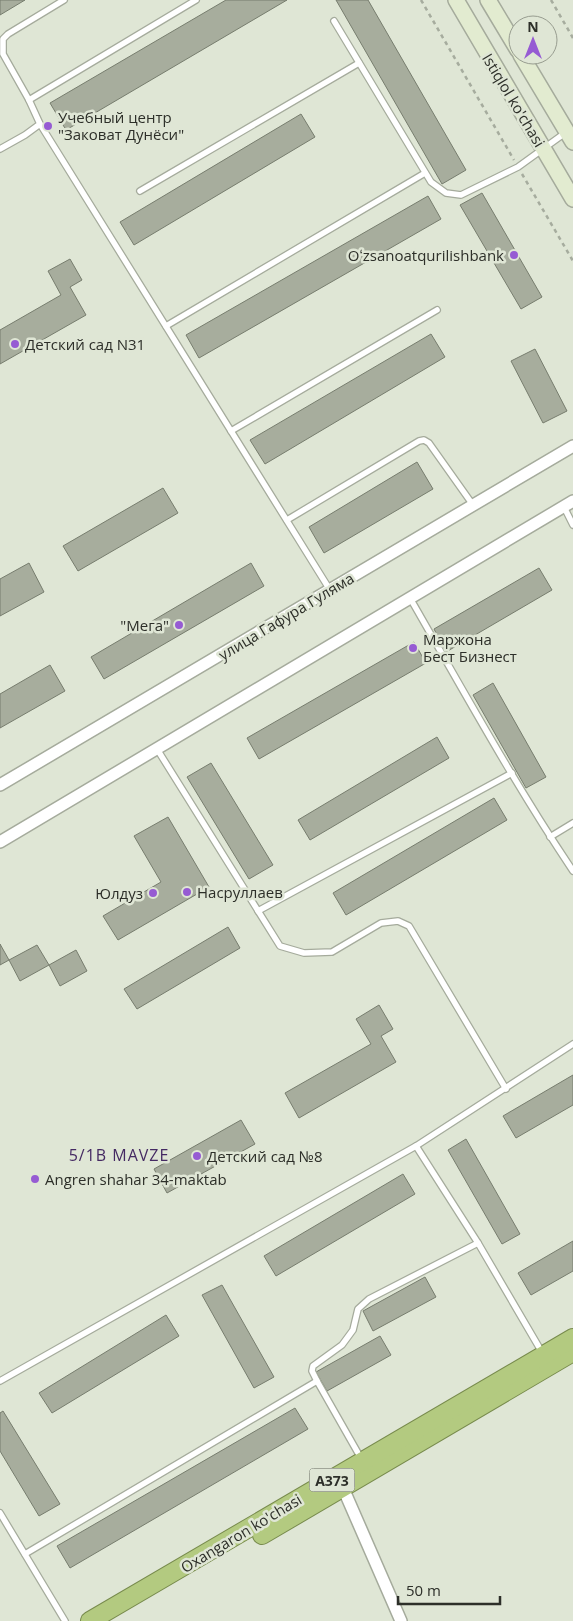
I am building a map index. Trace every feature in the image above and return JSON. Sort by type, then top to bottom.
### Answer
[{"type":"highway","name":"Oxangaron ko'chasi","points":[[90,1621],[340,1482],[547,1361],[573,1338]]},
{"type":"highway","name":"Oxangaron ko'chasi","points":[[115,1621],[340,1482],[362,1462],[547,1361],[573,1352]]},
{"type":"main road","name":"Istiqlol ko'chasi","points":[[456,0],[573,199]]},
{"type":"main road","name":"Istiqlol ko'chasi","points":[[488,0],[508,33]]},
{"type":"main road","name":"Istiqlol ko'chasi","points":[[527,65],[570,137]]},
{"type":"street","name":"улица Гафура Гуляма","points":[[0,786],[573,446]]},
{"type":"street","points":[[0,842],[568,504]]},
{"type":"street","points":[[340,1482],[401,1621]]},
{"type":"lane","points":[[64,0],[8,34],[3,39],[3,54],[40,124],[330,590]]},
{"type":"lane","points":[[29,100],[196,0]]},
{"type":"lane","points":[[334,22],[425,173],[431,182],[446,193],[461,195],[518,166],[543,148],[570,137]]},
{"type":"lane","points":[[140,191],[359,63]]},
{"type":"lane","points":[[0,149],[40,124]]},
{"type":"lane","points":[[166,326],[425,173]]},
{"type":"lane","points":[[231,431],[437,310]]},
{"type":"lane","points":[[287,520],[419,441],[424,440],[429,442],[473,505]]},
{"type":"lane","points":[[568,504],[573,525]]},
{"type":"lane","points":[[410,598],[550,837],[573,871]]},
{"type":"lane","points":[[157,749],[280,946],[304,953],[332,952],[381,924],[398,921],[409,926],[506,1089]]},
{"type":"lane","points":[[258,911],[512,773]]},
{"type":"lane","points":[[550,837],[573,823]]},
{"type":"lane","points":[[0,1381],[416,1146],[573,1044]]},
{"type":"lane","points":[[416,1146],[478,1244],[547,1361]]},
{"type":"lane","points":[[362,1462],[317,1381],[312,1371],[313,1366],[342,1345],[353,1330],[358,1309],[368,1299],[478,1244]]},
{"type":"lane","points":[[25,1554],[317,1381]]},
{"type":"lane","points":[[1,1516],[65,1621]]},
{"type":"path","points":[[421,0],[573,261]]},
{"type":"path","points":[[551,0],[573,38]]},
{"type":"building","points":[[0,0],[25,0],[0,15]]},
{"type":"building","points":[[226,0],[287,0],[66,130],[50,103]]},
{"type":"building","points":[[336,0],[368,0],[466,170],[442,184]]},
{"type":"building","points":[[301,114],[315,137],[134,245],[120,222]]},
{"type":"building","points":[[482,193],[542,297],[521,309],[460,205]]},
{"type":"building","points":[[428,196],[441,219],[199,358],[186,335]]},
{"type":"building","points":[[70,259],[82,280],[70,287],[86,315],[0,364],[0,330],[61,295],[48,271]]},
{"type":"building","points":[[431,334],[445,357],[265,464],[250,440]]},
{"type":"building","points":[[535,349],[567,411],[543,423],[511,361]]},
{"type":"building","points":[[417,462],[433,489],[324,553],[309,527]]},
{"type":"building","points":[[163,488],[178,513],[78,571],[63,546]]},
{"type":"building","points":[[29,563],[44,592],[0,616],[0,579]]},
{"type":"building","points":[[251,563],[264,586],[104,679],[91,657]]},
{"type":"building","points":[[539,568],[552,590],[446,652],[434,629]]},
{"type":"building","points":[[414,642],[426,663],[259,759],[247,738]]},
{"type":"building","points":[[50,665],[65,691],[0,728],[0,694]]},
{"type":"building","points":[[493,683],[546,777],[526,788],[473,695]]},
{"type":"building","points":[[437,737],[449,758],[310,840],[298,820]]},
{"type":"building","points":[[211,763],[273,865],[249,879],[187,777]]},
{"type":"building","points":[[494,798],[507,820],[346,915],[333,893]]},
{"type":"building","points":[[168,817],[209,887],[118,940],[103,916],[161,882],[134,836]]},
{"type":"building","points":[[228,927],[240,948],[137,1009],[124,989]]},
{"type":"building","points":[[0,944],[9,960],[0,965]]},
{"type":"building","points":[[37,945],[49,965],[20,981],[9,960]]},
{"type":"building","points":[[76,950],[87,971],[60,986],[49,965]]},
{"type":"building","points":[[379,1005],[393,1029],[381,1036],[396,1062],[299,1118],[285,1093],[371,1044],[356,1019]]},
{"type":"building","points":[[573,1075],[573,1105],[516,1138],[503,1116]]},
{"type":"building","points":[[241,1120],[255,1144],[167,1193],[154,1169]]},
{"type":"building","points":[[466,1139],[520,1234],[502,1244],[448,1150]]},
{"type":"building","points":[[403,1174],[415,1194],[276,1276],[264,1256]]},
{"type":"building","points":[[573,1241],[573,1271],[531,1295],[518,1273]]},
{"type":"building","points":[[425,1277],[436,1297],[373,1331],[363,1311]]},
{"type":"building","points":[[222,1285],[274,1377],[254,1388],[202,1295]]},
{"type":"building","points":[[166,1315],[179,1336],[52,1413],[39,1393]]},
{"type":"building","points":[[380,1336],[391,1355],[327,1391],[316,1372]]},
{"type":"building","points":[[295,1408],[308,1429],[70,1568],[57,1546]]},
{"type":"building","points":[[3,1411],[60,1504],[39,1516],[0,1451],[0,1413]]},
{"type":"place","name":"Учебный центр \"Заковат Дунёси\"","points":[[48,126]]},
{"type":"place","name":"Oʻzsanoatqurilishbank","points":[[514,255]]},
{"type":"place","name":"Детский сад N31","points":[[15,344]]},
{"type":"place","name":"\"Мега\"","points":[[179,625]]},
{"type":"place","name":"Маржона Бест Бизнест","points":[[413,648]]},
{"type":"place","name":"Насруллаев","points":[[187,892]]},
{"type":"place","name":"Юлдуз","points":[[153,893]]},
{"type":"place","name":"Детский сад №8","points":[[197,1156]]},
{"type":"place","name":"Angren shahar 34-maktab","points":[[35,1179]]},
{"type":"district","name":"5/1B MAVZE","points":[[119,1155]]}]
